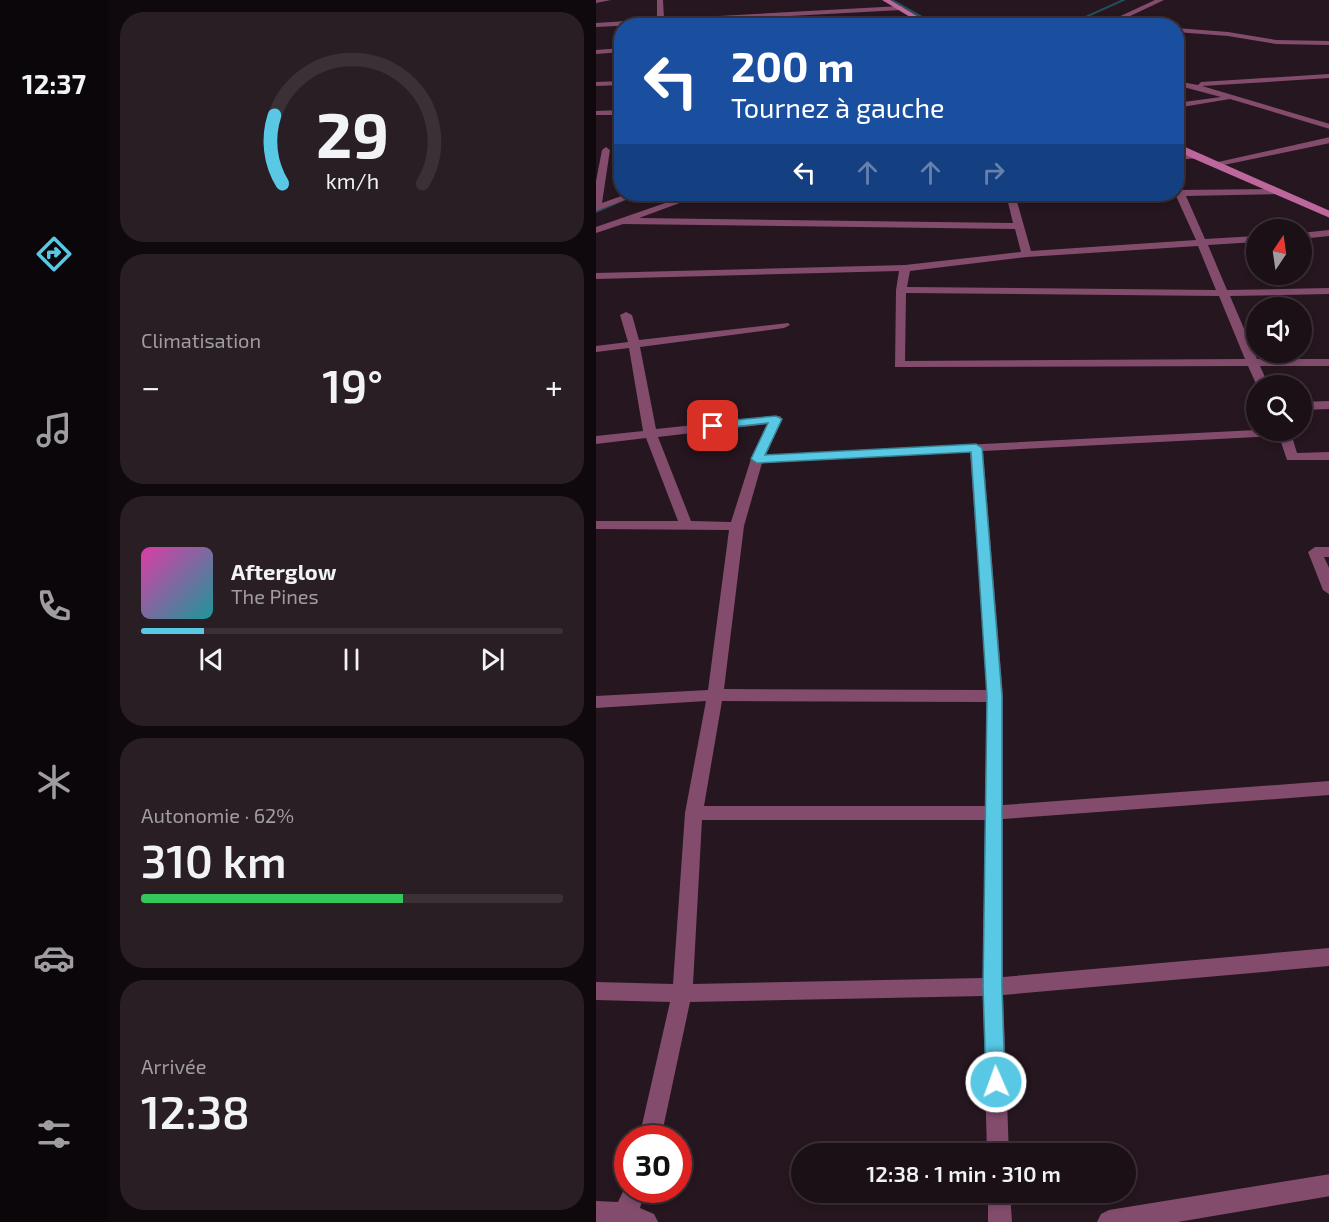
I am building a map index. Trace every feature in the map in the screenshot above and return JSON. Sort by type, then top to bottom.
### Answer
[{"type":"street","points":[[596,1],[608,0]]},
{"type":"street","points":[[660,0],[661,18]]},
{"type":"street","points":[[885,0],[918,18]]},
{"type":"street","points":[[1120,18],[1161,0]]},
{"type":"street","points":[[755,18],[901,8]]},
{"type":"street","points":[[596,25],[614,24]]},
{"type":"street","points":[[1184,31],[1228,34],[1276,42],[1330,43]]},
{"type":"street","points":[[596,51],[614,50]]},
{"type":"street","points":[[1184,84],[1330,76]]},
{"type":"street","points":[[596,84],[614,83]]},
{"type":"street","points":[[1184,85],[1330,127]]},
{"type":"street","points":[[1184,105],[1232,97]]},
{"type":"street","points":[[596,113],[614,112]]},
{"type":"street","points":[[1315,122],[1330,120]]},
{"type":"street","points":[[1214,164],[1330,140]]},
{"type":"street","points":[[605,150],[596,208],[616,201]]},
{"type":"street","points":[[1184,150],[1330,215]]},
{"type":"street","points":[[1184,157],[1195,156]]},
{"type":"street","points":[[1184,194],[1279,192]]},
{"type":"street","points":[[596,230],[679,201]]},
{"type":"street","points":[[1012,201],[1027,254]]},
{"type":"street","points":[[1183,201],[1204,243],[1246,349]]},
{"type":"street","points":[[621,221],[1018,226]]},
{"type":"street","points":[[1312,235],[1330,233]]},
{"type":"street","points":[[596,276],[905,268],[1027,254],[1246,240]]},
{"type":"street","points":[[905,268],[901,290],[899,365],[1252,363],[1258,375]]},
{"type":"street","points":[[901,290],[1222,293],[1330,291]]},
{"type":"street","points":[[626,315],[634,344],[650,432],[686,525]]},
{"type":"street","points":[[596,349],[784,325]]},
{"type":"street","points":[[1312,362],[1330,362]]},
{"type":"street","points":[[1312,406],[1330,405]]},
{"type":"street","points":[[596,440],[776,419],[757,459],[737,526],[715,695],[694,813],[682,993],[653,1125]]},
{"type":"street","points":[[757,459],[1246,433]]},
{"type":"street","points":[[1287,441],[1292,457],[1330,456]]},
{"type":"street","points":[[976,448],[995,696],[993,987],[998,1143]]},
{"type":"street","points":[[596,525],[737,526]]},
{"type":"street","points":[[1330,552],[1315,552],[1330,590]]},
{"type":"street","points":[[597,705],[715,695],[995,696]]},
{"type":"street","points":[[694,813],[994,813],[1330,788]]},
{"type":"street","points":[[596,991],[682,993],[993,987],[1330,957]]},
{"type":"street","points":[[1109,1222],[1330,1185]]},
{"type":"street","points":[[596,1213],[636,1218],[635,1203]]},
{"type":"street","points":[[999,1203],[1000,1222]]},
{"type":"waterway","points":[[891,0],[924,18]]},
{"type":"waterway","points":[[1082,18],[1124,0]]},
{"type":"waterway","points":[[596,212],[622,201]]},
{"type":"route","points":[[713,426],[776,419],[757,459],[976,448],[995,696],[993,987],[996,1082]]}]
